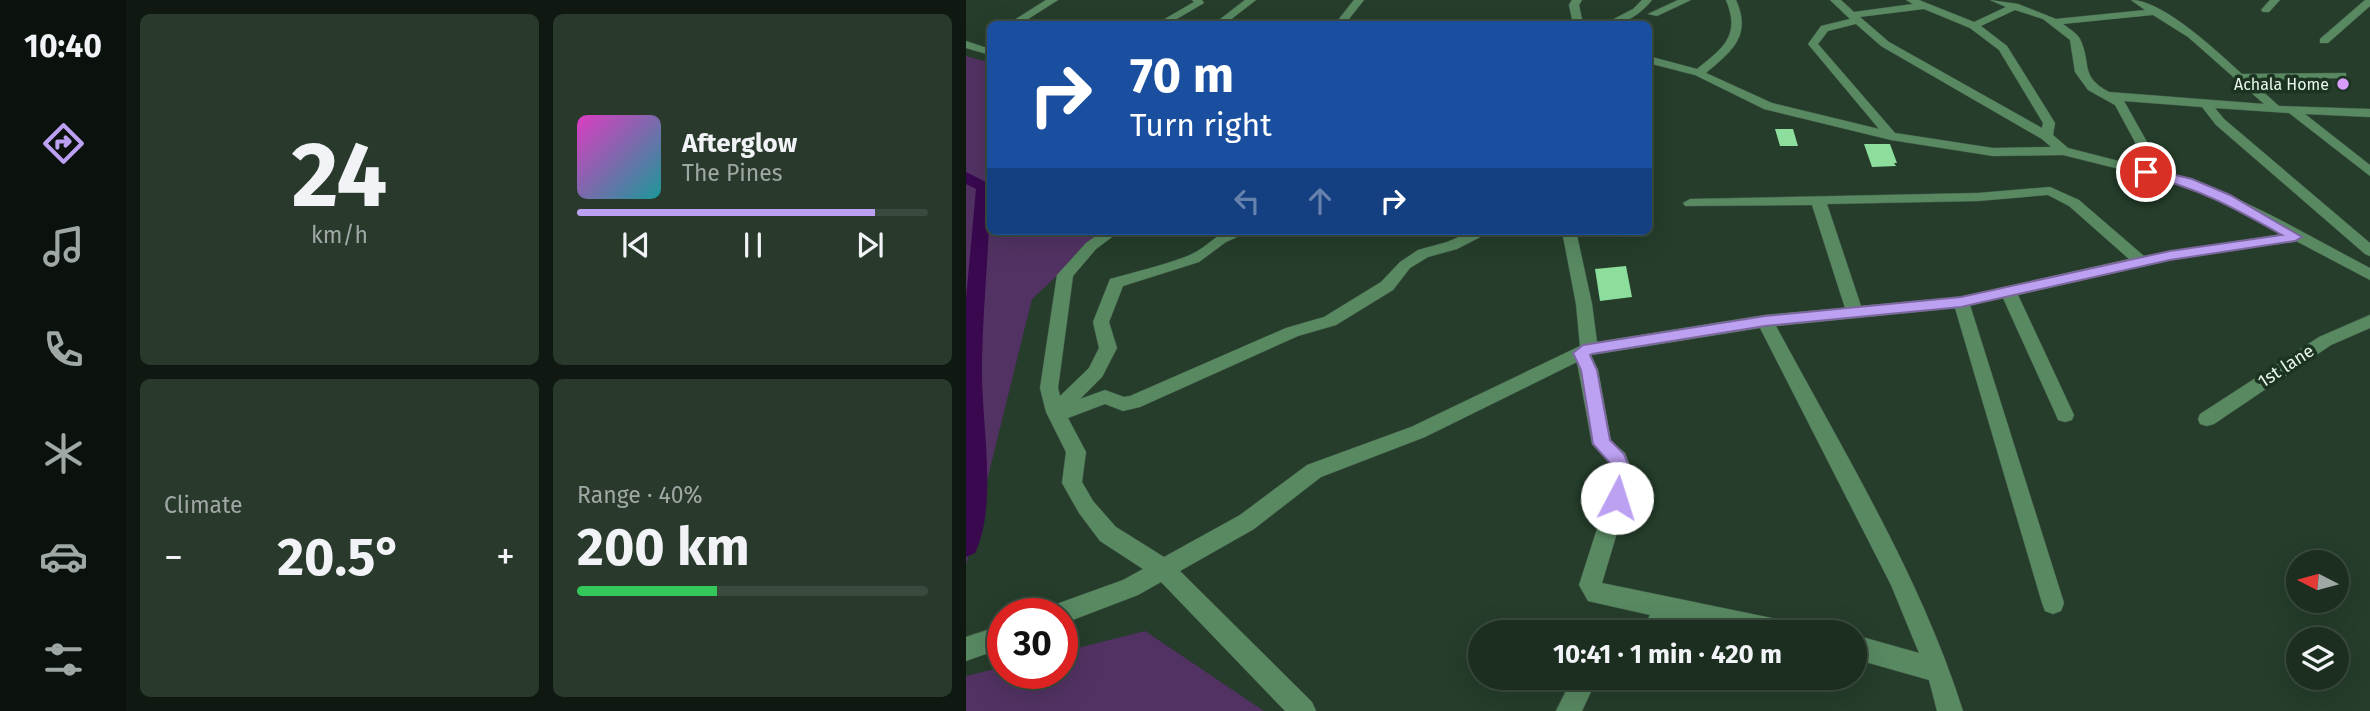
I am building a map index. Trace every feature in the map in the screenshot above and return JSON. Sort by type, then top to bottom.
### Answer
[{"type":"street","points":[[1018,21],[1053,0]]},
{"type":"street","points":[[1167,21],[1189,10],[1199,3],[1197,0]]},
{"type":"street","points":[[1224,21],[1251,0]]},
{"type":"street","points":[[1342,21],[1359,0]]},
{"type":"street","points":[[1577,0],[1574,5],[1577,21]]},
{"type":"street","points":[[1615,21],[1637,11],[1647,0]]},
{"type":"street","points":[[1653,14],[1686,0]]},
{"type":"street","points":[[1699,73],[1726,51],[1738,33],[1739,14],[1731,0]]},
{"type":"street","points":[[1835,0],[1885,44],[2046,136],[2063,151]]},
{"type":"street","points":[[1911,0],[1974,26],[2003,48],[2049,123],[2046,136]]},
{"type":"street","points":[[2136,0],[2192,35],[2276,109]]},
{"type":"street","points":[[2266,10],[2275,0]]},
{"type":"street","points":[[2324,41],[2370,1]]},
{"type":"street","points":[[1974,26],[2007,2],[2056,22],[2075,39],[2081,72],[2092,88],[2120,103],[2141,142],[2146,172]]},
{"type":"street","points":[[1891,136],[1813,44],[1816,33],[1826,26],[1853,18],[1925,6]]},
{"type":"street","points":[[2056,22],[2154,12]]},
{"type":"street","points":[[966,44],[987,51]]},
{"type":"street","points":[[1652,60],[1699,73],[1768,106],[1891,136],[1993,152],[2063,151],[2188,182],[2226,198],[2370,275]]},
{"type":"street","points":[[2240,77],[2342,75]]},
{"type":"street","points":[[2109,96],[2276,109],[2370,113]]},
{"type":"street","points":[[2204,102],[2220,122],[2370,251]]},
{"type":"street","points":[[2292,110],[2370,172]]},
{"type":"street","points":[[1690,203],[1978,197],[2050,191],[2074,203],[2141,262]]},
{"type":"street","points":[[1818,200],[1854,312]]},
{"type":"street","points":[[1107,235],[1091,246],[1066,275],[1049,387],[1057,413],[1076,452],[1072,483],[1086,507],[1108,534],[1163,569],[1303,711]]},
{"type":"street","points":[[1057,413],[1096,372],[1108,348],[1101,322],[1116,283],[1194,259],[1221,239],[1232,235]]},
{"type":"street","points":[[1057,413],[1105,397],[1123,404],[1133,402],[1293,332],[1330,321],[1387,286],[1405,265],[1423,253],[1452,246],[1476,235]]},
{"type":"street","points":[[1570,235],[1584,304],[1585,351],[1602,444],[1618,459],[1623,476],[1590,585],[1596,593],[1725,620]]},
{"type":"street","points":[[1078,607],[1130,588],[1247,522],[1314,471],[1418,432],[1585,351],[1765,321],[1961,302],[2141,262],[2295,237]]},
{"type":"street","points":[[2009,293],[2065,415]]},
{"type":"street","points":[[1961,302],[2053,603]]},
{"type":"street","points":[[1765,321],[1901,581],[1938,671],[1950,711]]},
{"type":"street","name":"1st lane","points":[[2207,419],[2325,341],[2370,321]]},
{"type":"street","points":[[1660,620],[1663,616],[1680,611]]},
{"type":"street","points":[[966,649],[987,641]]},
{"type":"street","points":[[1867,650],[1938,671]]},
{"type":"street","points":[[1569,711],[1580,690]]},
{"type":"shaded area","points":[[966,56],[987,62],[987,235],[1101,235],[1032,299],[966,565]]},
{"type":"shaded area","points":[[1145,631],[1264,711],[966,711],[966,676],[987,671],[987,689],[1078,689],[1078,648]]},
{"type":"building","points":[[1775,129],[1793,129],[1798,146],[1780,146]]},
{"type":"building","points":[[1864,144],[1890,144],[1896,166],[1872,167]]},
{"type":"building","points":[[1626,266],[1632,297],[1600,301],[1595,269]]},
{"type":"waterway","points":[[966,177],[984,187],[971,363],[974,506],[966,545]]},
{"type":"place","name":"Achala Home","points":[[2343,84]]},
{"type":"route","points":[[1617,498],[1623,476],[1618,459],[1602,444],[1589,370],[1581,353],[1589,349],[1765,321],[1961,302],[2170,256],[2295,237],[2226,198],[2188,182],[2146,172]]}]
